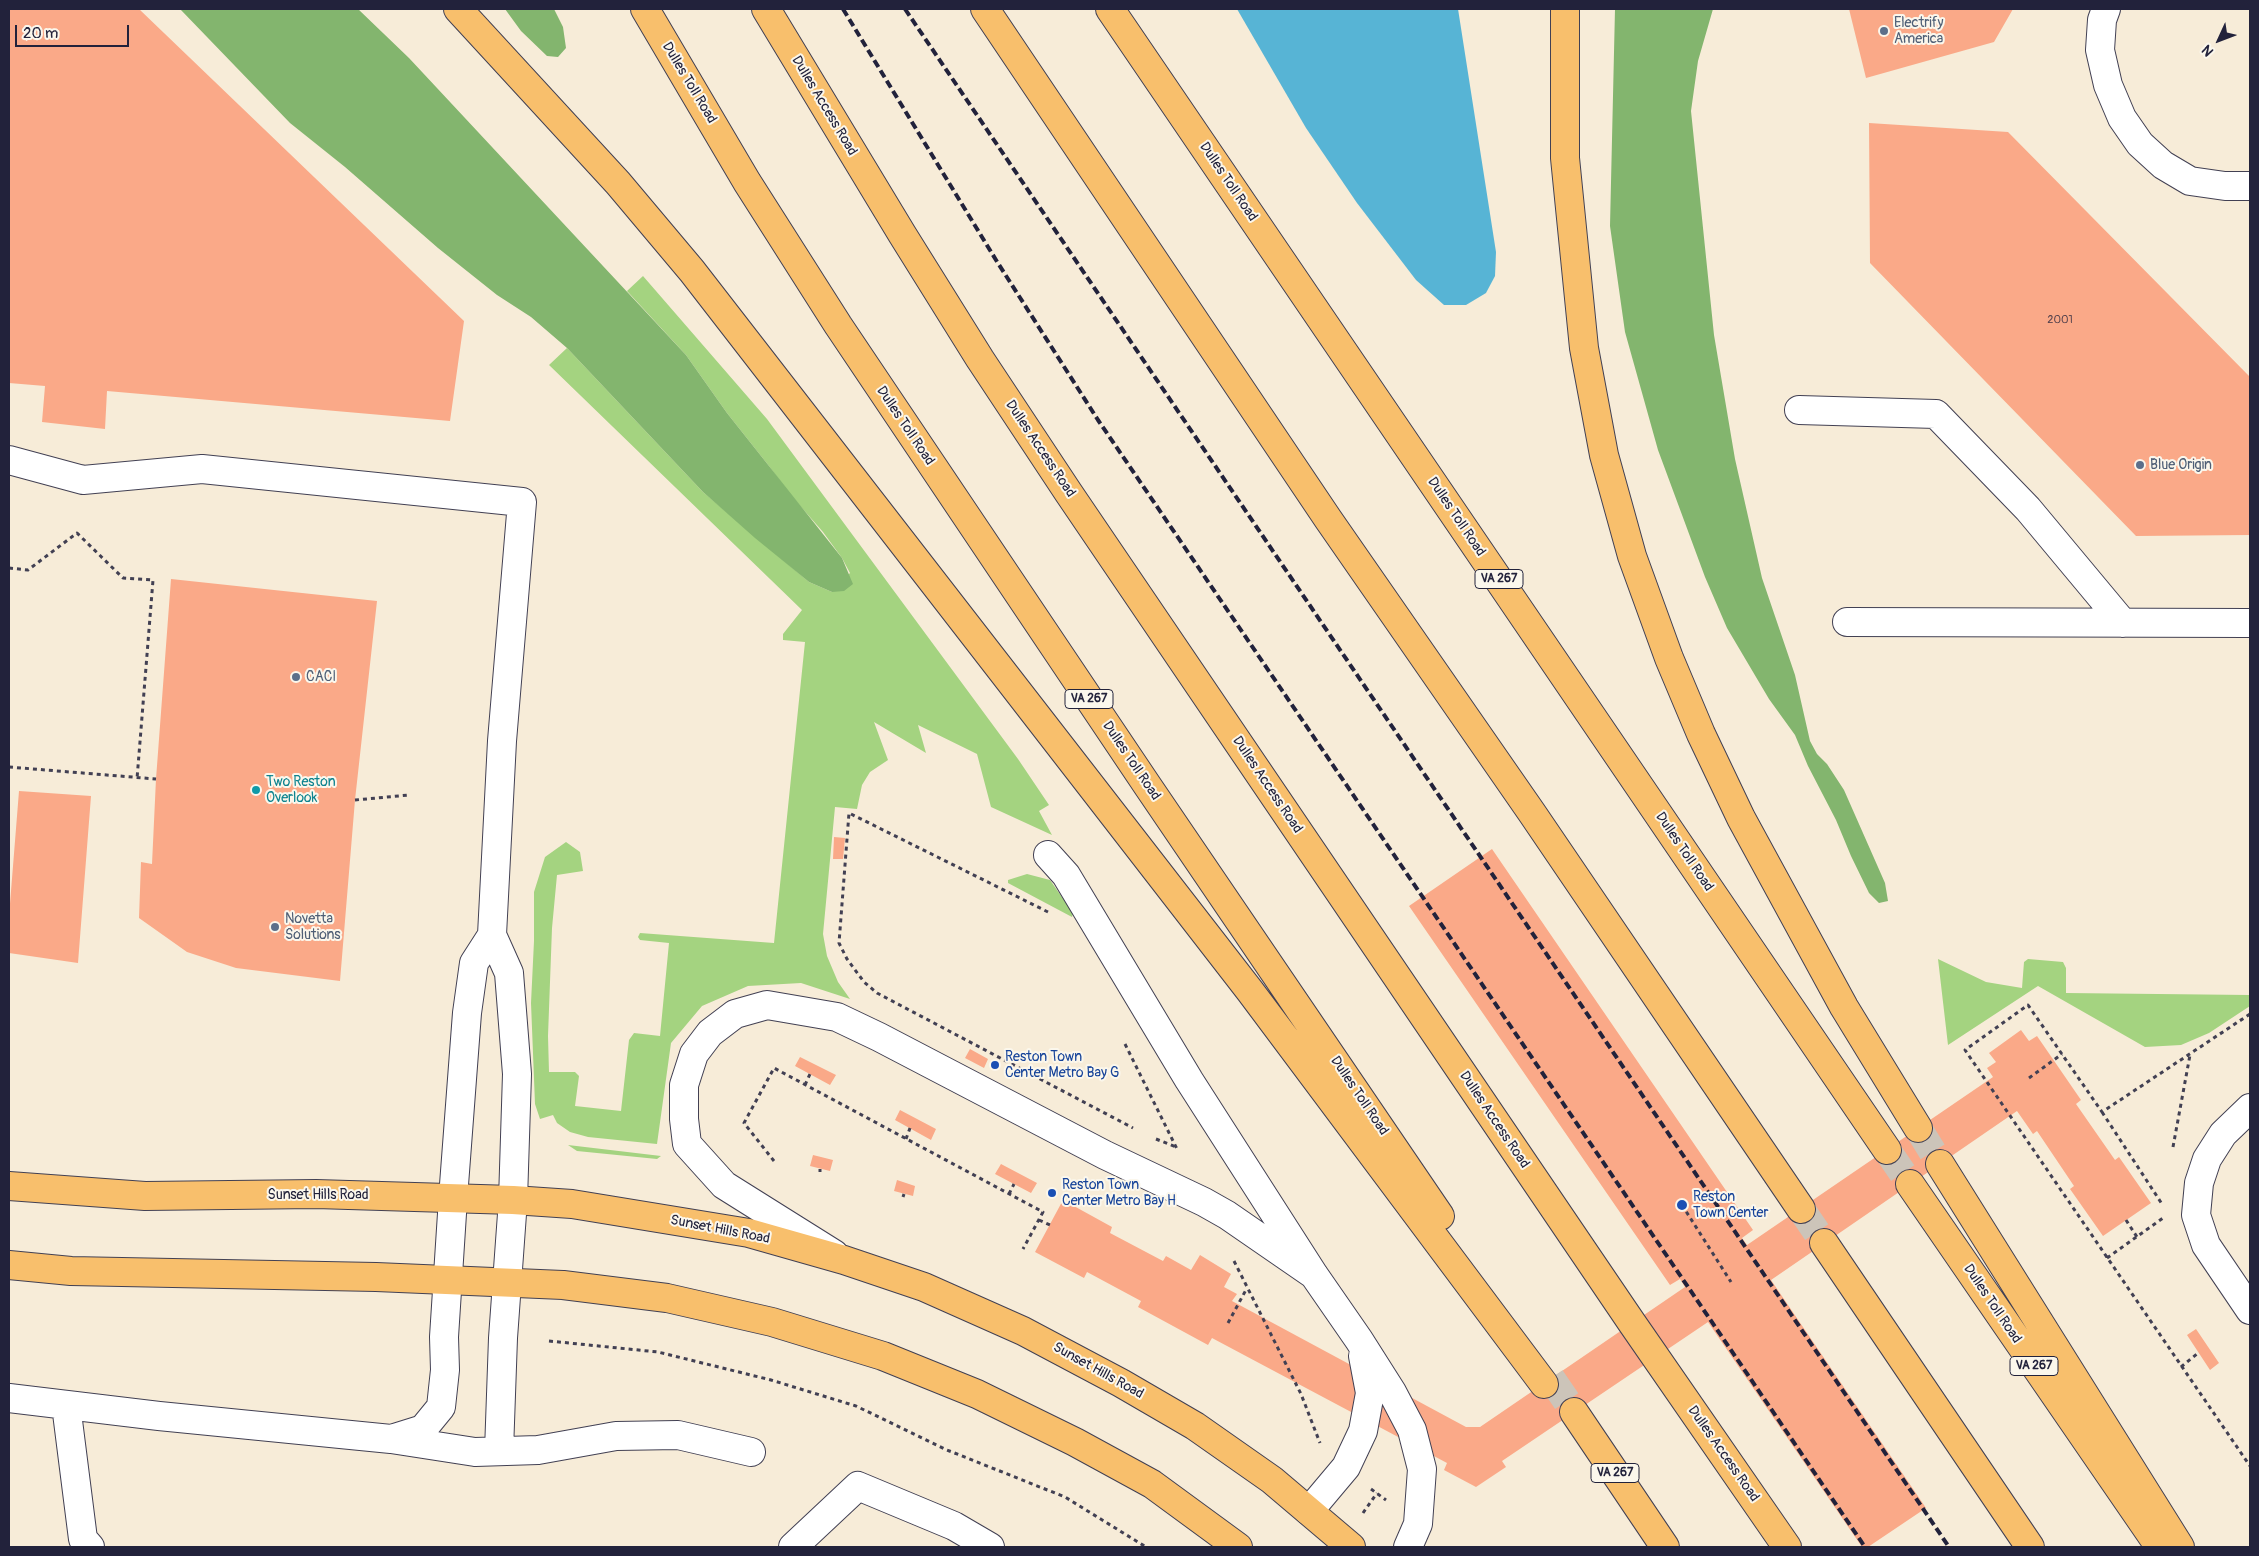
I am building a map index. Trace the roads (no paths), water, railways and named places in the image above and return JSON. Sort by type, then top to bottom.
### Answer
[{"type":"main road","name":"Dulles Toll Road","points":[[458,9],[618,183],[692,271],[1250,991],[1547,1381],[838,325],[747,182],[645,9]]},
{"type":"main road","name":"Dulles Access Road","points":[[766,9],[912,251],[1068,492],[1641,1337],[1787,1547]]},
{"type":"main road","points":[[985,9],[1328,519],[1801,1208]]},
{"type":"main road","name":"Dulles Toll Road","points":[[1110,9],[1887,1150]]},
{"type":"main road","points":[[1565,9],[1565,158],[1584,348],[1604,454],[1632,556],[1672,667],[1701,734],[1742,818],[1844,1007],[1918,1128]]},
{"type":"main road","points":[[1940,1164],[2180,1547]]},
{"type":"main road","name":"Dulles Toll Road","points":[[1910,1184],[2160,1547]]},
{"type":"main road","name":"Sunset Hills Road","points":[[9,1186],[144,1196],[316,1194],[513,1200],[572,1204],[749,1233],[844,1260],[924,1287],[1024,1331],[1195,1426],[1272,1480],[1351,1547]]},
{"type":"main road","points":[[1824,1243],[2030,1547]]},
{"type":"main road","points":[[9,1265],[71,1271],[448,1280],[563,1285],[667,1298],[772,1322],[883,1356],[977,1394],[1076,1442],[1152,1484],[1238,1547]]},
{"type":"main road","points":[[1571,1414],[1661,1541]]},
{"type":"lane","points":[[2106,9],[2102,20],[2100,50],[2108,85],[2122,118],[2140,144],[2163,165],[2190,181],[2225,186],[2250,186]]},
{"type":"lane","points":[[1799,410],[1936,414],[2028,509],[2123,623]]},
{"type":"lane","points":[[9,460],[83,480],[202,469],[522,502],[502,741],[492,934],[509,973],[517,1074],[513,1200],[499,1451]]},
{"type":"lane","points":[[1847,622],[2250,624]]},
{"type":"lane","points":[[1048,854],[1066,876],[1134,991],[1314,1275],[1360,1340],[1392,1392],[1412,1430],[1422,1470],[1418,1524],[1408,1547]]},
{"type":"lane","points":[[391,1439],[423,1429],[441,1406],[445,1370],[444,1336],[452,1198],[467,1013],[474,963],[492,934]]},
{"type":"lane","points":[[844,1260],[724,1185],[687,1144],[684,1118],[684,1085],[694,1054],[710,1033],[735,1014],[767,1004],[837,1018],[879,1037],[1105,1155],[1204,1202],[1227,1215],[1314,1275]]},
{"type":"lane","points":[[2250,1108],[2223,1134],[2207,1159],[2199,1182],[2196,1215],[2206,1245],[2250,1310]]},
{"type":"lane","points":[[1309,1511],[1346,1467],[1363,1432],[1370,1393],[1360,1340]]},
{"type":"lane","points":[[9,1398],[159,1416],[391,1439],[475,1452],[538,1450],[616,1436],[678,1435],[751,1452]]},
{"type":"lane","points":[[66,1405],[83,1539],[90,1547]]},
{"type":"lane","points":[[793,1547],[858,1486],[954,1526],[990,1547]]},
{"type":"water","points":[[1237,9],[1458,9],[1496,252],[1495,276],[1486,293],[1466,305],[1444,305],[1416,280],[1357,203],[1306,128]]},
{"type":"tunnel","points":[[1918,1128],[1940,1164]]},
{"type":"tunnel","points":[[1887,1150],[1910,1184]]},
{"type":"tunnel","points":[[1801,1209],[1824,1243]]},
{"type":"tunnel","points":[[1551,1378],[1574,1412]]},
{"type":"railway","points":[[843,9],[996,260],[1098,420],[1865,1547]]},
{"type":"railway","points":[[905,9],[1949,1547]]},
{"type":"place","name":"Electrify America","points":[[1884,31]]},
{"type":"place","name":"Blue Origin","points":[[2140,465]]},
{"type":"place","name":"CACI","points":[[296,677]]},
{"type":"place","name":"Two Reston Overlook","points":[[256,790]]},
{"type":"place","name":"Novetta Solutions","points":[[275,927]]},
{"type":"place","name":"Reston Town Center Metro Bay G","points":[[995,1065]]},
{"type":"place","name":"Reston Town Center Metro Bay H","points":[[1052,1193]]},
{"type":"place","name":"Reston Town Center","points":[[1682,1205]]}]
